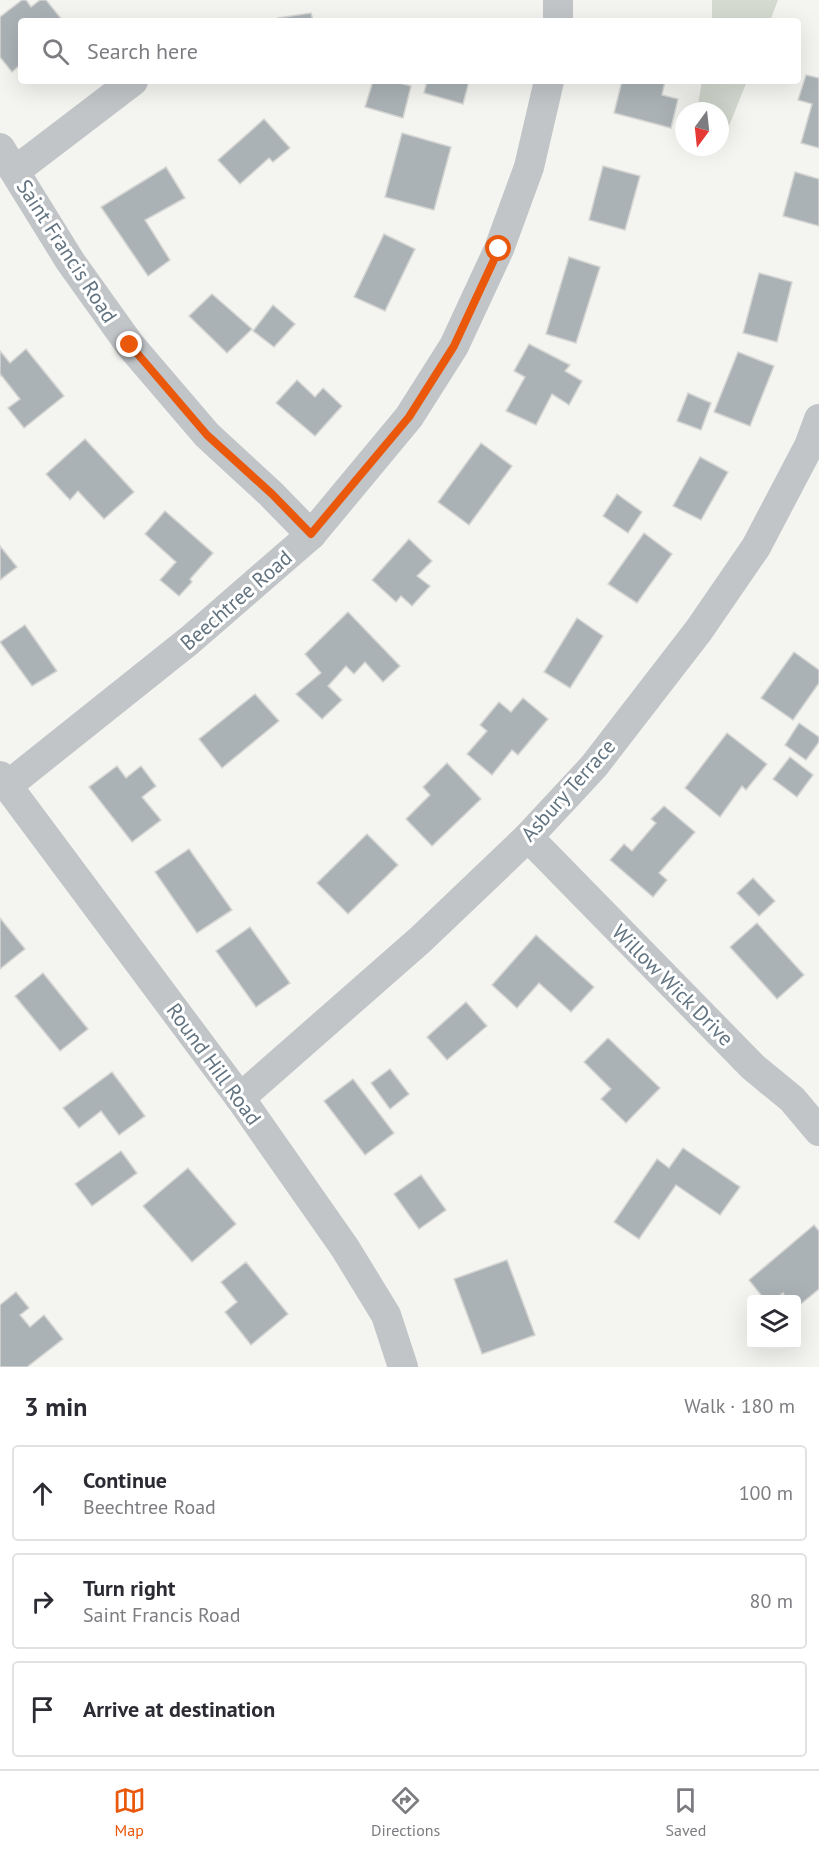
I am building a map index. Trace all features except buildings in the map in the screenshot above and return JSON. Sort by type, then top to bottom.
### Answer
[{"type":"street","points":[[558,0],[558,18]]},
{"type":"street","points":[[7,160],[128,84]]},
{"type":"street","name":"Beechtree Road","points":[[4,781],[190,640],[311,534],[409,417],[454,346],[499,249],[529,166],[548,84]]},
{"type":"street","name":"Saint Francis Road","points":[[7,160],[69,261],[130,345],[207,435],[272,494],[311,534]]},
{"type":"street","name":"Asbury Terrace","points":[[240,1098],[420,940],[528,837],[594,766],[699,630],[756,547],[809,446],[819,419]]},
{"type":"street","name":"Round Hill Road","points":[[4,781],[240,1098],[345,1248],[386,1315],[403,1367]]},
{"type":"street","name":"Willow Wick Drive","points":[[528,837],[753,1067],[792,1099],[819,1131]]},
{"type":"shaded area","points":[[712,0],[778,0],[771,18],[712,18]]},
{"type":"shaded area","points":[[702,84],[746,84],[729,126],[729,102],[698,102]]},
{"type":"route","points":[[130,345],[207,435],[272,494],[311,534],[409,417],[454,346],[499,249]]}]
